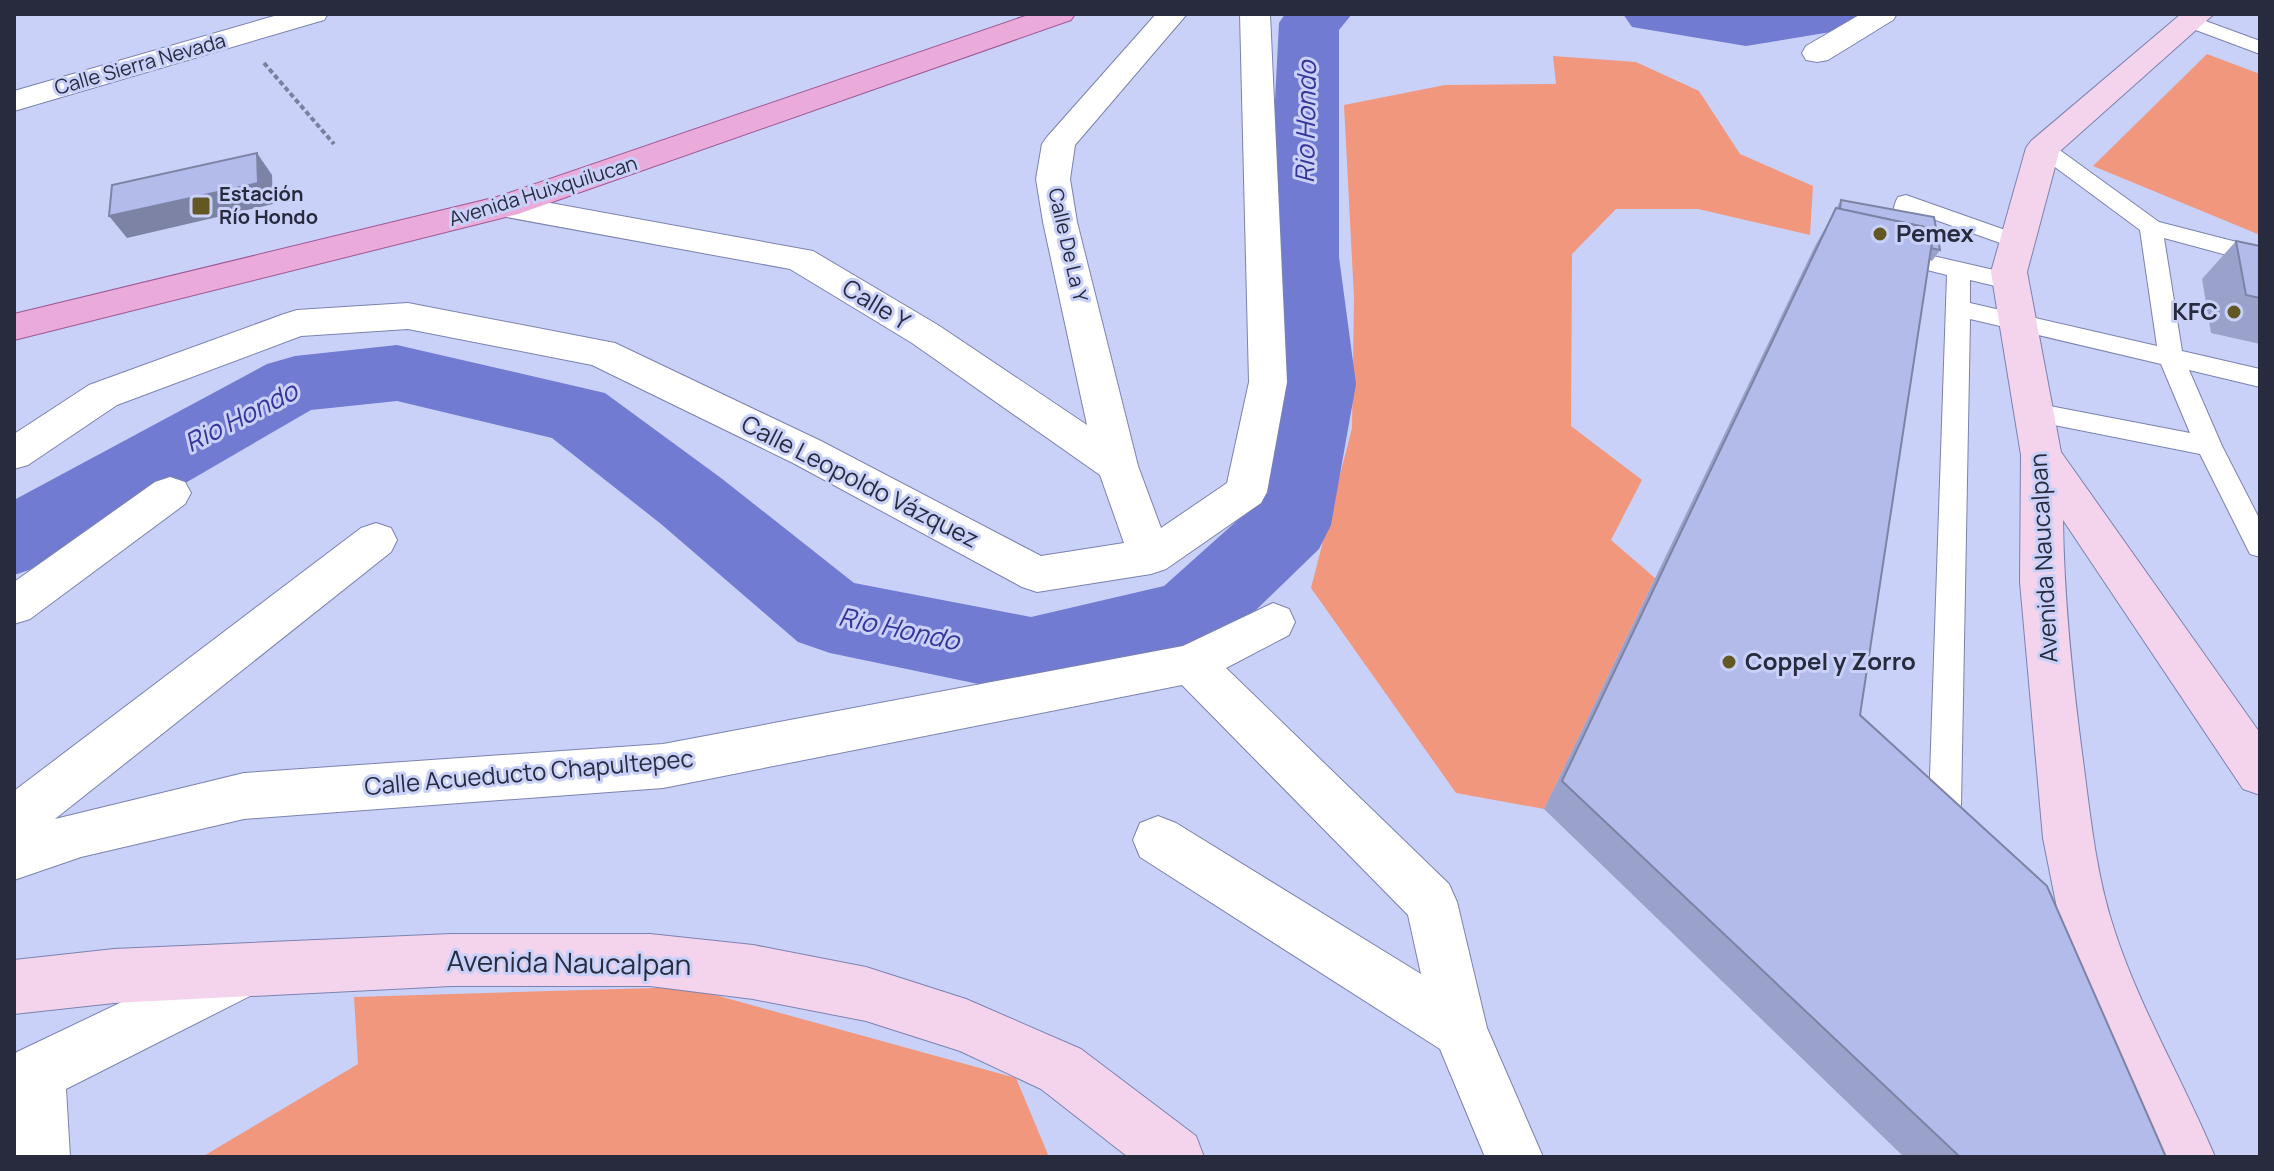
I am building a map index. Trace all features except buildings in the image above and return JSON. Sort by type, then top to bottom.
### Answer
[{"type":"main road","name":"Avenida Huixquilucan","points":[[14,327],[506,206],[1060,14]]},
{"type":"main road","points":[[2043,148],[2195,18]]},
{"type":"main road","name":"Avenida Naucalpan","points":[[2043,148],[2009,272],[2038,433],[2042,582],[2068,838],[2084,913],[2130,1042],[2186,1157]]},
{"type":"main road","points":[[2038,433],[2260,773]]},
{"type":"main road","name":"Avenida Naucalpan","points":[[14,987],[114,976],[451,960],[650,960],[753,972],[866,994],[966,1026],[1061,1069],[1175,1157]]},
{"type":"street","name":"Calle Sierra Nevada","points":[[14,101],[75,83],[240,24],[313,14]]},
{"type":"street","name":"Calle De La Y","points":[[1117,466],[1060,222],[1053,179],[1059,144],[1120,70],[1172,14]]},
{"type":"street","name":"Calle Leopoldo Vázquez","points":[[14,454],[103,395],[297,323],[408,316],[601,353],[807,452],[1037,574],[1151,557],[1246,492],[1268,382],[1255,14]]},
{"type":"street","points":[[1817,53],[1882,14]]},
{"type":"street","points":[[14,128],[75,83]]},
{"type":"street","name":"Calle Y","points":[[506,206],[800,259],[925,334],[1117,466]]},
{"type":"street","points":[[1117,466],[1151,557]]},
{"type":"street","points":[[14,606],[170,493]]},
{"type":"street","points":[[14,821],[376,540]]},
{"type":"street","name":"Calle Acueducto Chapultepec","points":[[14,856],[81,834],[244,796],[663,766],[1191,664],[1273,622]]},
{"type":"street","points":[[1191,664],[1431,902],[1460,1030],[1514,1157]]},
{"type":"street","points":[[1158,840],[1460,1030]]},
{"type":"street","points":[[41,1157],[25,1078],[250,968]]},
{"type":"lane","points":[[2195,18],[2260,48]]},
{"type":"lane","points":[[2043,148],[2151,227],[2260,256]]},
{"type":"lane","points":[[1904,224],[1906,202],[2017,242]]},
{"type":"lane","points":[[2151,227],[2171,358],[2209,446],[2260,546]]},
{"type":"lane","points":[[1907,258],[2012,282]]},
{"type":"lane","points":[[1945,805],[1959,270]]},
{"type":"lane","points":[[1957,308],[2260,378]]},
{"type":"lane","points":[[2038,433],[2209,446]]},
{"type":"path","points":[[240,24],[334,144]]},
{"type":"shaded area","points":[[2207,54],[2260,74],[2260,235],[2093,166]]},
{"type":"shaded area","points":[[1553,56],[1636,62],[1699,91],[1740,154],[1813,186],[1810,235],[1698,209],[1616,209],[1572,254],[1571,426],[1642,480],[1611,540],[1655,578],[1544,809],[1456,793],[1311,588],[1352,428],[1354,298],[1344,105],[1445,85],[1556,84]]},
{"type":"shaded area","points":[[686,987],[1016,1078],[1049,1157],[202,1157],[358,1064],[354,997]]},
{"type":"waterway","name":"Rio Hondo","points":[[14,541],[295,384],[397,373],[577,414],[691,501],[830,616],[1031,656],[1190,617],[1289,525],[1317,384],[1303,257],[1309,23],[1322,14]]},
{"type":"waterway","name":"Rio Hondo","points":[[1653,14],[1746,28],[1840,14]]},
{"type":"place","name":"Estación Río Hondo","points":[[201,206]]},
{"type":"place","name":"Pemex","points":[[1880,234]]},
{"type":"place","name":"KFC","points":[[2234,312]]},
{"type":"place","name":"Coppel y Zorro","points":[[1729,662]]}]
